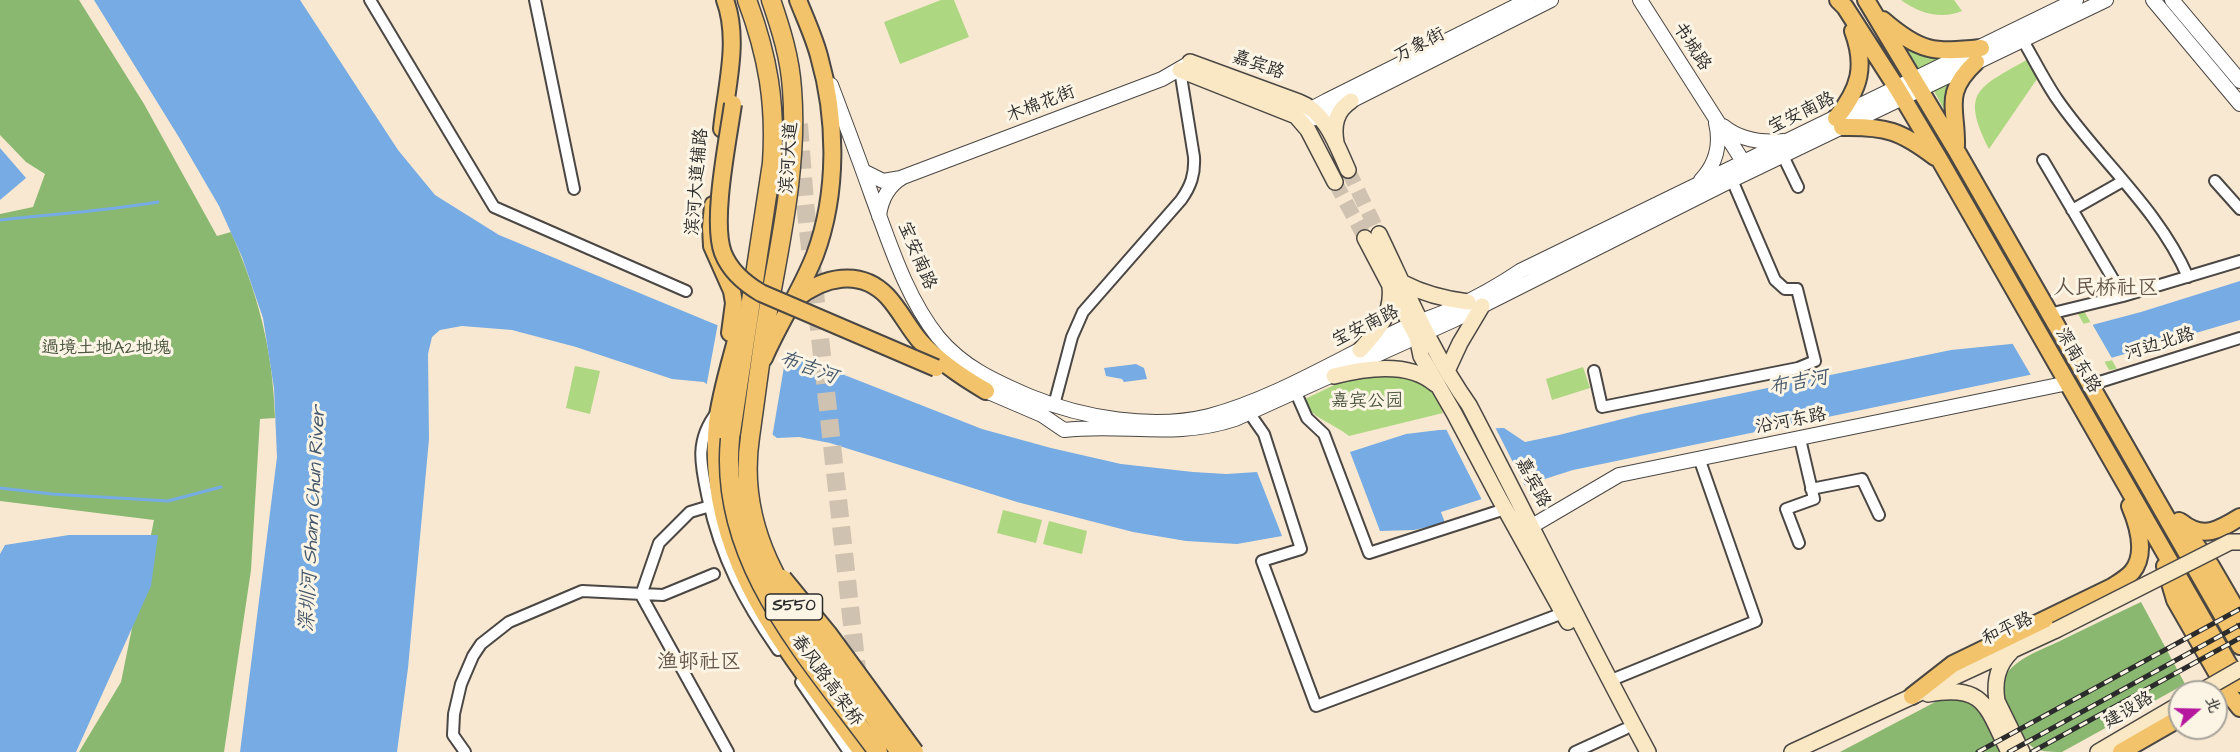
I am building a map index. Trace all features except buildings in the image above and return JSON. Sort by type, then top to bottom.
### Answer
[{"type":"highway","name":"滨河大道","points":[[743,306],[757,266],[772,163],[774,106],[766,61],[747,0]]},
{"type":"highway","name":"滨河大道","points":[[771,0],[787,55],[792,88],[793,122],[787,204],[774,320]]},
{"type":"highway","name":"春风路高架桥","points":[[743,306],[729,470],[734,512],[744,546],[760,584],[783,623],[878,752]]},
{"type":"highway","name":"春风路高架桥","points":[[774,320],[761,364],[750,437],[747,487],[752,516],[770,564],[794,607],[900,752]]},
{"type":"main road","points":[[774,320],[815,255],[829,198],[832,170],[830,113],[819,54],[798,0]]},
{"type":"main road","points":[[1842,4],[1859,46],[1860,68],[1852,95],[1839,122],[1895,132],[1941,162]]},
{"type":"main road","name":"深南东路","points":[[1842,4],[1900,93],[1941,162],[2240,684]]},
{"type":"main road","points":[[1869,5],[1900,34],[1929,49],[1978,55]]},
{"type":"main road","name":"深南东路","points":[[1869,5],[1956,150],[2240,646]]},
{"type":"main road","points":[[727,7],[735,32],[738,55],[718,228],[724,254],[731,267],[749,286],[761,292],[986,391]]},
{"type":"main road","name":"滨河大道辅路","points":[[727,7],[732,31],[731,51],[711,227],[712,246],[728,281],[743,306],[720,404],[712,488],[734,551],[754,597],[779,637],[862,752]]},
{"type":"main road","points":[[1956,150],[1952,112],[1954,94],[1962,77],[1978,55]]},
{"type":"main road","name":"嘉宾路","points":[[1185,66],[1306,116]]},
{"type":"main road","points":[[1306,116],[1345,163],[1335,135],[1335,123],[1339,112],[1351,101]]},
{"type":"main road","points":[[1306,116],[1335,182]]},
{"type":"main road","name":"嘉宾路","points":[[1372,236],[1419,329],[1469,405],[1648,752]]},
{"type":"main road","points":[[774,320],[812,288],[837,279],[862,280],[875,286],[887,296],[908,326],[934,355],[956,373],[986,391]]},
{"type":"main road","points":[[1360,350],[1378,332],[1385,319],[1396,284],[1447,300],[1475,304],[1466,333],[1447,371]]},
{"type":"main road","name":"嘉宾路","points":[[1419,329],[1421,356],[1454,412],[1637,752]]},
{"type":"main road","points":[[1334,376],[1365,368],[1386,369],[1418,374],[1438,387]]},
{"type":"main road","points":[[1912,696],[1953,664],[2112,587],[2132,572],[2140,551],[2137,527],[2110,458]]},
{"type":"main road","points":[[2142,476],[2211,566],[2240,616]]},
{"type":"main road","points":[[2177,519],[2192,529],[2204,532],[2220,528],[2240,517]]},
{"type":"main road","points":[[2157,538],[2175,600],[2240,709]]},
{"type":"main road","points":[[760,541],[782,576],[828,633],[915,752]]},
{"type":"main road","name":"和平路","points":[[1792,752],[2056,630],[2230,542],[2240,542]]},
{"type":"main road","points":[[2016,648],[2001,666],[1997,675],[1996,692],[2003,713],[2022,752]]},
{"type":"main road","points":[[2221,680],[2240,669]]},
{"type":"main road","points":[[1912,696],[1952,690],[1975,696],[1988,711],[2008,752]]},
{"type":"main road","name":"建设路","points":[[2098,752],[2168,711]]},
{"type":"main road","points":[[2121,752],[2168,725]]},
{"type":"street","points":[[370,0],[494,207],[686,291]]},
{"type":"street","points":[[535,0],[574,189]]},
{"type":"street","name":"万象街","points":[[1306,116],[1528,0]]},
{"type":"street","name":"万象街","points":[[1306,116],[1351,101],[1551,0]]},
{"type":"street","name":"书城路","points":[[1640,0],[1744,163]]},
{"type":"street","name":"宝安南路","points":[[1475,304],[1520,271],[1789,141],[1839,122],[1917,85],[1978,55],[2076,0]]},
{"type":"street","name":"宝安南路","points":[[1978,55],[2022,39],[2106,0]]},
{"type":"street","points":[[2153,0],[2240,104]]},
{"type":"street","points":[[2172,0],[2240,81]]},
{"type":"street","points":[[2022,39],[2057,99],[2155,219],[2179,256],[2188,277]]},
{"type":"street","name":"宝安南路","points":[[819,54],[879,216],[913,297],[931,327],[966,365],[994,381],[1054,405],[1120,419],[1150,421],[1197,418],[1248,403],[1360,350],[1419,329],[1475,304],[1783,156],[1839,122]]},
{"type":"street","points":[[1054,405],[1072,337],[1083,312],[1181,200],[1191,184],[1194,157],[1185,66]]},
{"type":"street","name":"木棉花街","points":[[863,171],[883,181],[903,177],[1185,66]]},
{"type":"street","name":"书城路","points":[[1712,113],[1728,130],[1742,137],[1765,141],[1789,141]]},
{"type":"street","name":"书城路","points":[[1695,186],[1708,173],[1716,156],[1718,136],[1712,113]]},
{"type":"street","points":[[1783,156],[1798,187]]},
{"type":"street","points":[[2043,160],[2123,296]]},
{"type":"street","name":"木棉花街","points":[[879,216],[882,201],[893,184],[903,177]]},
{"type":"street","points":[[1594,371],[1602,407],[1798,368],[1815,361],[1797,289],[1785,289],[1775,280],[1732,180]]},
{"type":"street","points":[[2072,210],[2123,181]]},
{"type":"street","points":[[2215,181],[2240,208]]},
{"type":"street","points":[[2052,318],[2240,261]]},
{"type":"street","name":"宝安南路","points":[[986,391],[1042,415],[1064,430],[1093,426],[1140,431],[1210,426],[1250,414],[1334,376],[1419,329]]},
{"type":"street","name":"河边北路","points":[[2087,379],[2240,338]]},
{"type":"street","name":"沿河东路","points":[[1532,526],[1612,477],[1800,439],[2065,380]]},
{"type":"street","points":[[1296,393],[1306,418],[1324,434],[1369,553],[1502,504]]},
{"type":"street","points":[[1250,414],[1264,434],[1301,549],[1262,561],[1316,706],[1563,613]]},
{"type":"street","points":[[1799,543],[1786,508],[1814,499],[1800,439]]},
{"type":"street","points":[[1610,681],[1756,621],[1699,458]]},
{"type":"street","points":[[1811,489],[1862,479],[1879,515]]},
{"type":"street","points":[[712,488],[710,506],[725,556],[744,598],[849,752]]},
{"type":"street","points":[[710,506],[690,513],[659,543],[642,595],[728,752]]},
{"type":"street","points":[[465,752],[453,735],[454,714],[461,684],[481,644],[509,622],[582,591],[663,595],[714,574]]},
{"type":"street","points":[[1575,752],[1625,729]]},
{"type":"green space","name":"過境土地A2地塊","points":[[0,0],[79,0],[144,104],[217,236],[231,232],[256,300],[271,369],[275,418],[260,419],[251,570],[224,752],[79,752],[121,682],[154,520],[0,501],[0,214],[33,207],[45,174],[26,162],[0,135]]},
{"type":"green space","points":[[941,0],[954,0],[969,37],[900,64],[884,22]]},
{"type":"green space","points":[[1901,0],[1954,0],[1962,11],[1946,15],[1930,14]]},
{"type":"green space","points":[[1898,35],[1948,56],[1919,69]]},
{"type":"green space","points":[[2028,59],[2037,79],[1989,149],[1976,115],[1975,103],[1979,93],[1997,77]]},
{"type":"green space","points":[[1955,77],[1948,117],[1933,89]]},
{"type":"green space","points":[[2084,311],[2117,369],[2109,370],[2077,312]]},
{"type":"green space","points":[[575,366],[600,371],[590,414],[566,408]]},
{"type":"green space","points":[[1583,367],[1590,388],[1552,400],[1546,379]]},
{"type":"green space","name":"嘉宾公园","points":[[1411,375],[1435,388],[1443,413],[1349,436],[1317,416],[1304,402],[1305,399],[1353,376]]},
{"type":"green space","points":[[1003,510],[1042,520],[1036,543],[997,533]]},
{"type":"green space","points":[[1049,521],[1087,531],[1082,554],[1043,544]]},
{"type":"green space","points":[[2141,602],[2183,680],[2168,680],[2168,693],[2062,752],[2039,750],[2024,739],[2012,719],[2006,706],[2002,685],[2012,667],[2033,654]]},
{"type":"green space","points":[[1967,699],[1977,705],[2002,752],[1840,752],[1939,700]]},
{"type":"water","points":[[94,0],[300,0],[398,150],[435,195],[499,235],[712,323],[982,429],[1121,464],[1226,474],[1257,472],[1282,536],[1237,544],[1186,541],[1133,532],[1017,502],[830,443],[799,437],[777,438],[704,382],[672,379],[576,347],[512,330],[462,326],[440,330],[432,337],[428,354],[429,439],[408,668],[397,752],[240,752],[277,457],[274,388],[263,318],[242,257],[219,206]]},
{"type":"water","points":[[0,148],[26,178],[0,200]]},
{"type":"water","name":"布吉河","points":[[2240,281],[2240,320],[2111,358],[1573,470],[1441,512],[1445,523],[1414,530],[1380,531],[1350,452],[1406,434],[1439,430],[1504,428],[1525,442],[1642,414],[1951,350],[2011,344],[2141,312]]},
{"type":"water","points":[[1136,364],[1144,368],[1147,379],[1124,382],[1122,379],[1106,376],[1104,368]]},
{"type":"water","points":[[69,535],[158,535],[151,586],[76,752],[0,752],[0,554],[5,545]]},
{"type":"pier","points":[[2091,322],[2113,360],[2032,377],[2011,341]]},
{"type":"pier","points":[[718,323],[787,349],[772,438],[706,388]]},
{"type":"pier","points":[[1494,425],[1525,486],[1483,502],[1445,427]]},
{"type":"waterway","points":[[0,220],[158,202]]},
{"type":"waterway","points":[[0,488],[52,494],[168,501],[221,487]]},
{"type":"tunnel","points":[[799,124],[805,203],[865,741]]},
{"type":"tunnel","points":[[1348,170],[1379,234]]},
{"type":"tunnel","points":[[1335,182],[1365,238]]},
{"type":"railway","points":[[1978,752],[2240,609]]},
{"type":"railway","points":[[2009,752],[2240,625]]},
{"type":"railway","points":[[2032,752],[2240,638]]},
{"type":"district","name":"人民桥社区","points":[[2106,290]]},
{"type":"district","name":"渔邨社区","points":[[699,664]]},
{"type":"water label","name":"深圳河 Sham Chun River","points":[[314,519]]}]
